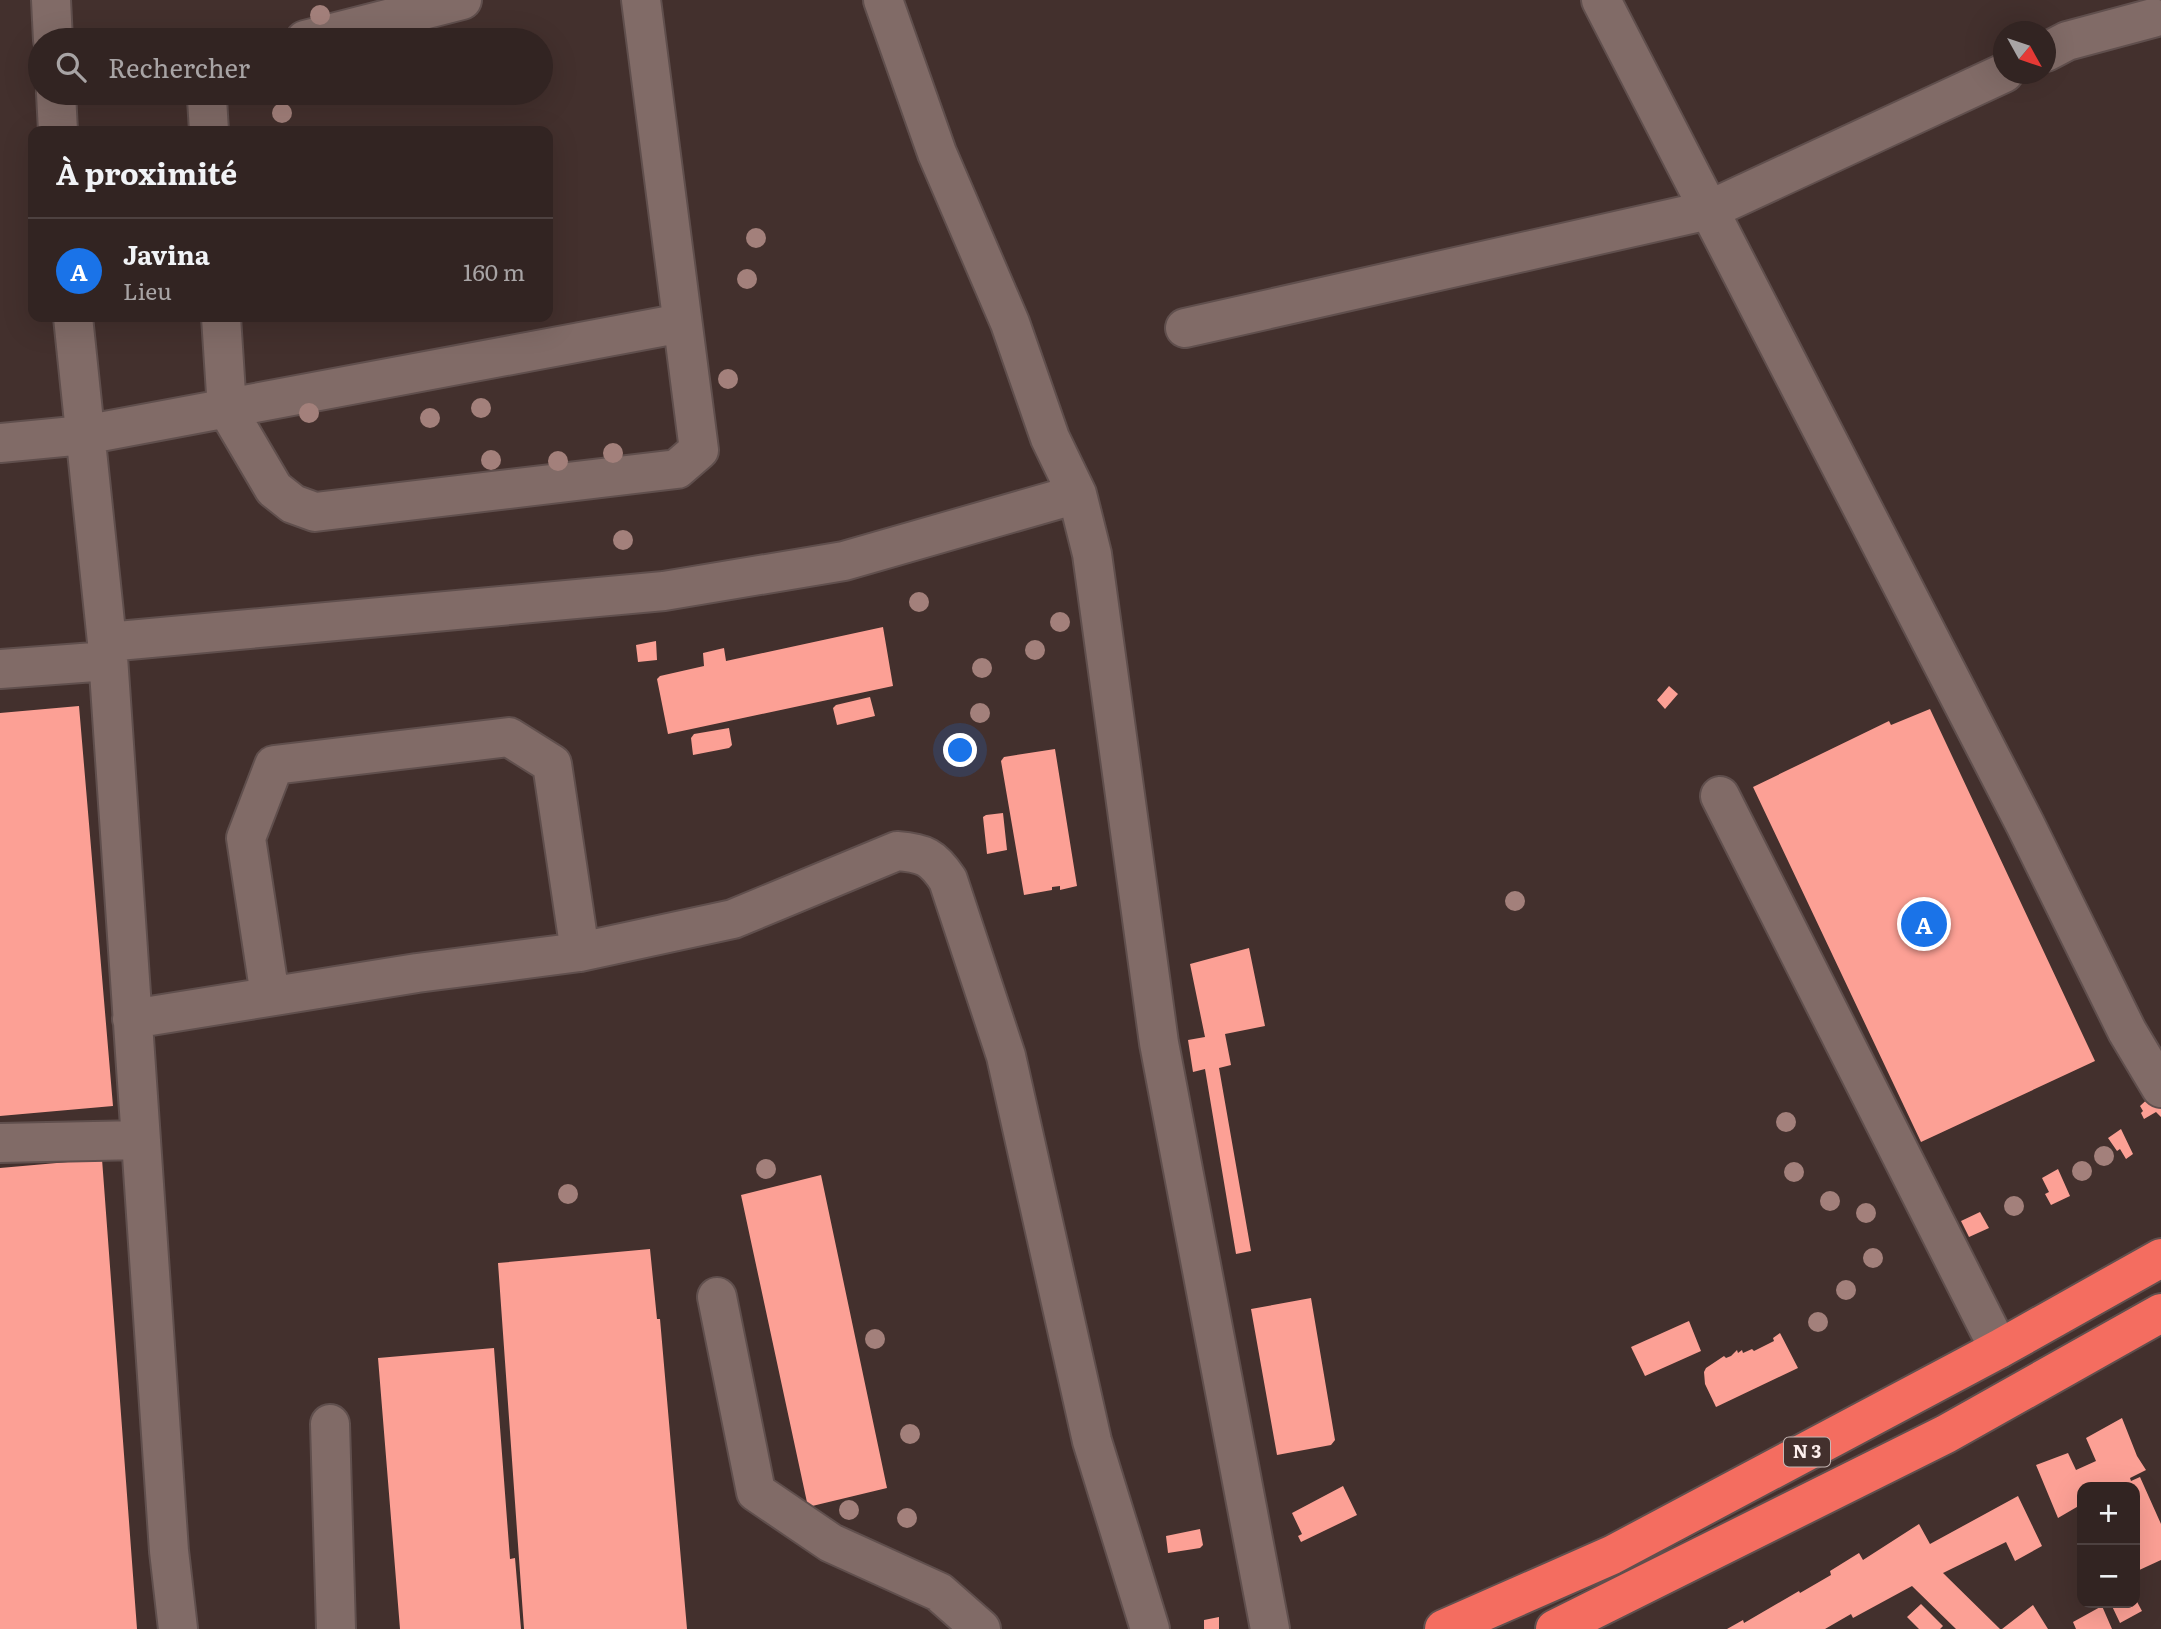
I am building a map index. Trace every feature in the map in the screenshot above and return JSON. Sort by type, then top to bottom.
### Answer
[{"type":"highway","name":"N 3","points":[[1444,1629],[1612,1555],[1999,1349],[2161,1258]]},
{"type":"highway","name":"N 3","points":[[1555,1629],[1946,1434],[2161,1313]]},
{"type":"highway","points":[[1612,1555],[1628,1593]]},
{"type":"street","points":[[51,0],[52,28]]},
{"type":"street","points":[[352,28],[462,0]]},
{"type":"street","points":[[221,322],[227,409],[274,489],[293,504],[315,512],[677,468],[699,450],[640,0]]},
{"type":"street","points":[[883,0],[937,153],[1010,323],[1050,438],[1077,494],[1092,554],[1159,1043],[1270,1629]]},
{"type":"street","points":[[1601,0],[2025,824],[2127,1031],[2161,1088]]},
{"type":"street","points":[[2056,47],[2067,41],[2153,18]]},
{"type":"street","points":[[1185,328],[1709,210],[1993,79]]},
{"type":"street","points":[[57,105],[58,126]]},
{"type":"street","points":[[207,105],[209,126]]},
{"type":"street","points":[[73,322],[107,651],[169,1551],[178,1629]]},
{"type":"street","points":[[0,443],[84,435],[682,323]]},
{"type":"street","points":[[0,669],[107,651],[664,591],[844,561],[1077,494]]},
{"type":"street","points":[[270,996],[246,838],[274,765],[509,737],[552,764],[580,952]]},
{"type":"street","points":[[1720,796],[1999,1349]]},
{"type":"street","points":[[132,1019],[417,973],[580,952],[733,919],[897,851],[920,853],[937,863],[948,880],[1006,1056],[1092,1441],[1150,1629]]},
{"type":"street","points":[[0,1143],[141,1140]]},
{"type":"street","points":[[717,1297],[756,1492],[831,1543],[939,1592],[981,1629]]},
{"type":"street","points":[[330,1424],[336,1629]]},
{"type":"building","points":[[883,627],[893,686],[668,734],[657,679],[704,666],[703,653],[724,648],[726,661]]},
{"type":"building","points":[[656,641],[657,660],[638,662],[636,645]]},
{"type":"building","points":[[1669,686],[1678,694],[1665,709],[1657,700]]},
{"type":"building","points":[[870,697],[875,716],[837,725],[833,708],[836,705]]},
{"type":"building","points":[[79,706],[113,1106],[0,1116],[0,713]]},
{"type":"building","points":[[1930,709],[2095,1061],[1921,1142],[1753,787],[1889,721],[1891,725]]},
{"type":"building","points":[[729,728],[732,745],[729,748],[693,755],[691,738],[694,734]]},
{"type":"building","points":[[1055,749],[1077,886],[1060,890],[1060,886],[1052,887],[1052,890],[1024,895],[1001,761],[1004,757]]},
{"type":"building","points":[[1003,813],[1007,850],[987,854],[983,817]]},
{"type":"building","points":[[1249,948],[1265,1026],[1225,1034],[1231,1065],[1219,1068],[1251,1251],[1236,1254],[1205,1069],[1193,1072],[1188,1040],[1205,1037],[1190,964]]},
{"type":"building","points":[[2153,1094],[2161,1098],[2161,1117],[2156,1112],[2144,1119],[2140,1106]]},
{"type":"building","points":[[2121,1129],[2133,1154],[2126,1159],[2108,1138]]},
{"type":"building","points":[[102,1159],[137,1629],[0,1629],[0,1168]]},
{"type":"building","points":[[2058,1169],[2070,1196],[2051,1205],[2045,1194],[2049,1192],[2042,1178]]},
{"type":"building","points":[[821,1175],[887,1488],[808,1507],[741,1195]]},
{"type":"building","points":[[1980,1212],[1989,1228],[1969,1237],[1961,1221]]},
{"type":"building","points":[[650,1249],[657,1319],[660,1319],[687,1629],[524,1629],[498,1263]]},
{"type":"building","points":[[1311,1298],[1335,1440],[1331,1445],[1277,1455],[1251,1309]]},
{"type":"building","points":[[1689,1321],[1701,1351],[1645,1376],[1631,1347]]},
{"type":"building","points":[[1780,1333],[1798,1368],[1716,1407],[1705,1384],[1706,1368],[1724,1356],[1731,1356],[1737,1350],[1738,1353],[1742,1350],[1743,1353],[1752,1349],[1754,1351],[1774,1341],[1773,1338]]},
{"type":"building","points":[[494,1348],[510,1559],[515,1558],[521,1629],[400,1629],[378,1358]]},
{"type":"building","points":[[2122,1418],[2137,1456],[2146,1470],[2130,1478],[2131,1481],[2140,1477],[2161,1524],[2161,1560],[2140,1570],[2140,1482],[2077,1482],[2077,1507],[2058,1518],[2036,1465],[2068,1453],[2076,1470],[2096,1461],[2086,1438]]},
{"type":"building","points":[[1343,1486],[1357,1515],[1301,1542],[1298,1536],[1302,1534],[1292,1513]]},
{"type":"building","points":[[2018,1496],[2042,1546],[2015,1561],[2006,1542],[1943,1573],[2000,1629],[1956,1629],[1912,1586],[1853,1618],[1851,1614],[1825,1629],[1727,1629],[1743,1620],[1744,1623],[1799,1591],[1800,1593],[1831,1575],[1830,1571],[1859,1553],[1863,1560],[1919,1524],[1930,1544]]},
{"type":"building","points":[[1200,1529],[1203,1545],[1200,1548],[1168,1553],[1166,1536]]},
{"type":"building","points":[[1921,1604],[1943,1626],[1940,1629],[1919,1629],[1907,1617]]},
{"type":"building","points":[[2033,1605],[2048,1629],[2002,1629]]},
{"type":"building","points":[[2140,1607],[2142,1611],[2120,1623],[2113,1608]]},
{"type":"building","points":[[2103,1608],[2112,1629],[2076,1629],[2073,1622]]},
{"type":"building","points":[[1219,1617],[1219,1629],[1204,1629],[1204,1620]]},
{"type":"place","name":"Javina","points":[[1924,924]]}]
